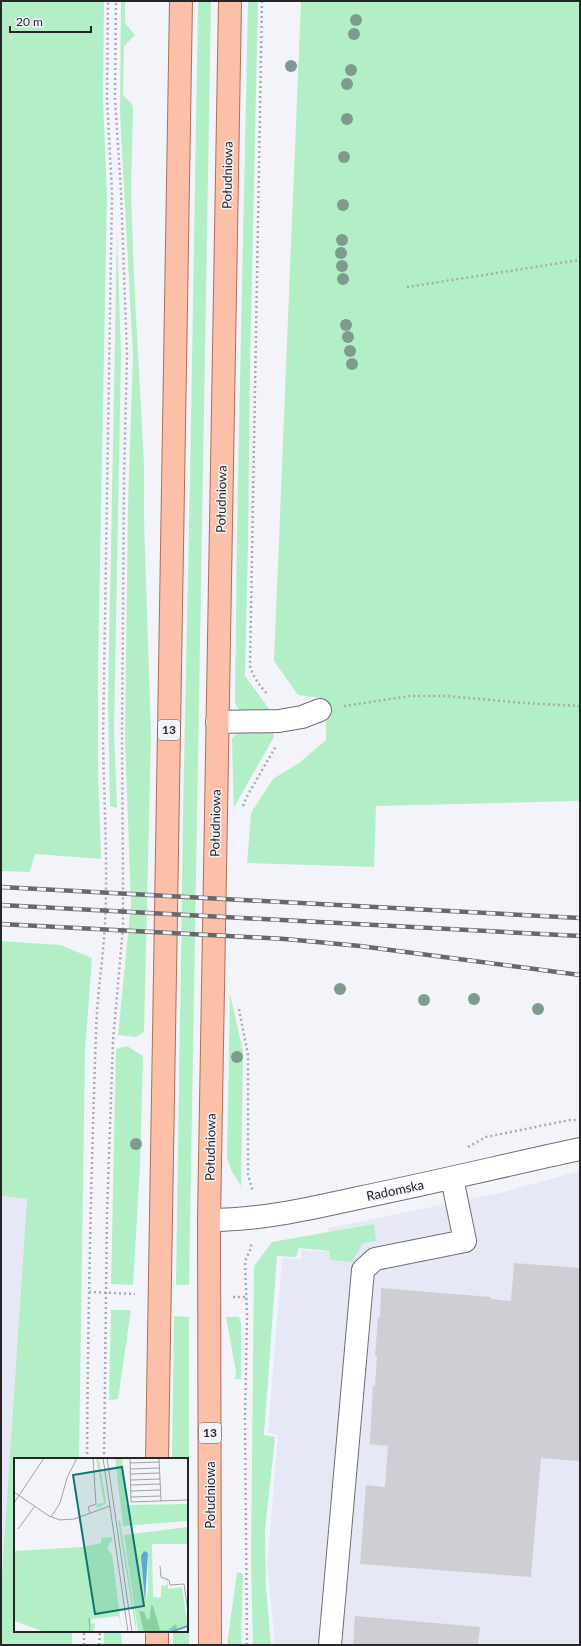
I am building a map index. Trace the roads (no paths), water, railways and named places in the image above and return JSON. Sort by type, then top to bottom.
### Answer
[{"type":"main road","name":"13","points":[[157,1458],[181,1]]},
{"type":"main road","name":"Południowa","points":[[210,1645],[209,1220],[230,1]]},
{"type":"main road","points":[[157,1632],[157,1645]]},
{"type":"street","points":[[217,722],[279,721],[320,710]]},
{"type":"street","name":"Radomska","points":[[209,1220],[231,1220],[270,1216],[452,1178],[580,1149]]},
{"type":"street","points":[[330,1645],[363,1270],[375,1259],[465,1241],[452,1178]]},
{"type":"railway","points":[[1,887],[580,918]]},
{"type":"railway","points":[[1,905],[580,936]]},
{"type":"railway","points":[[1,924],[285,939],[360,946],[580,975]]}]
